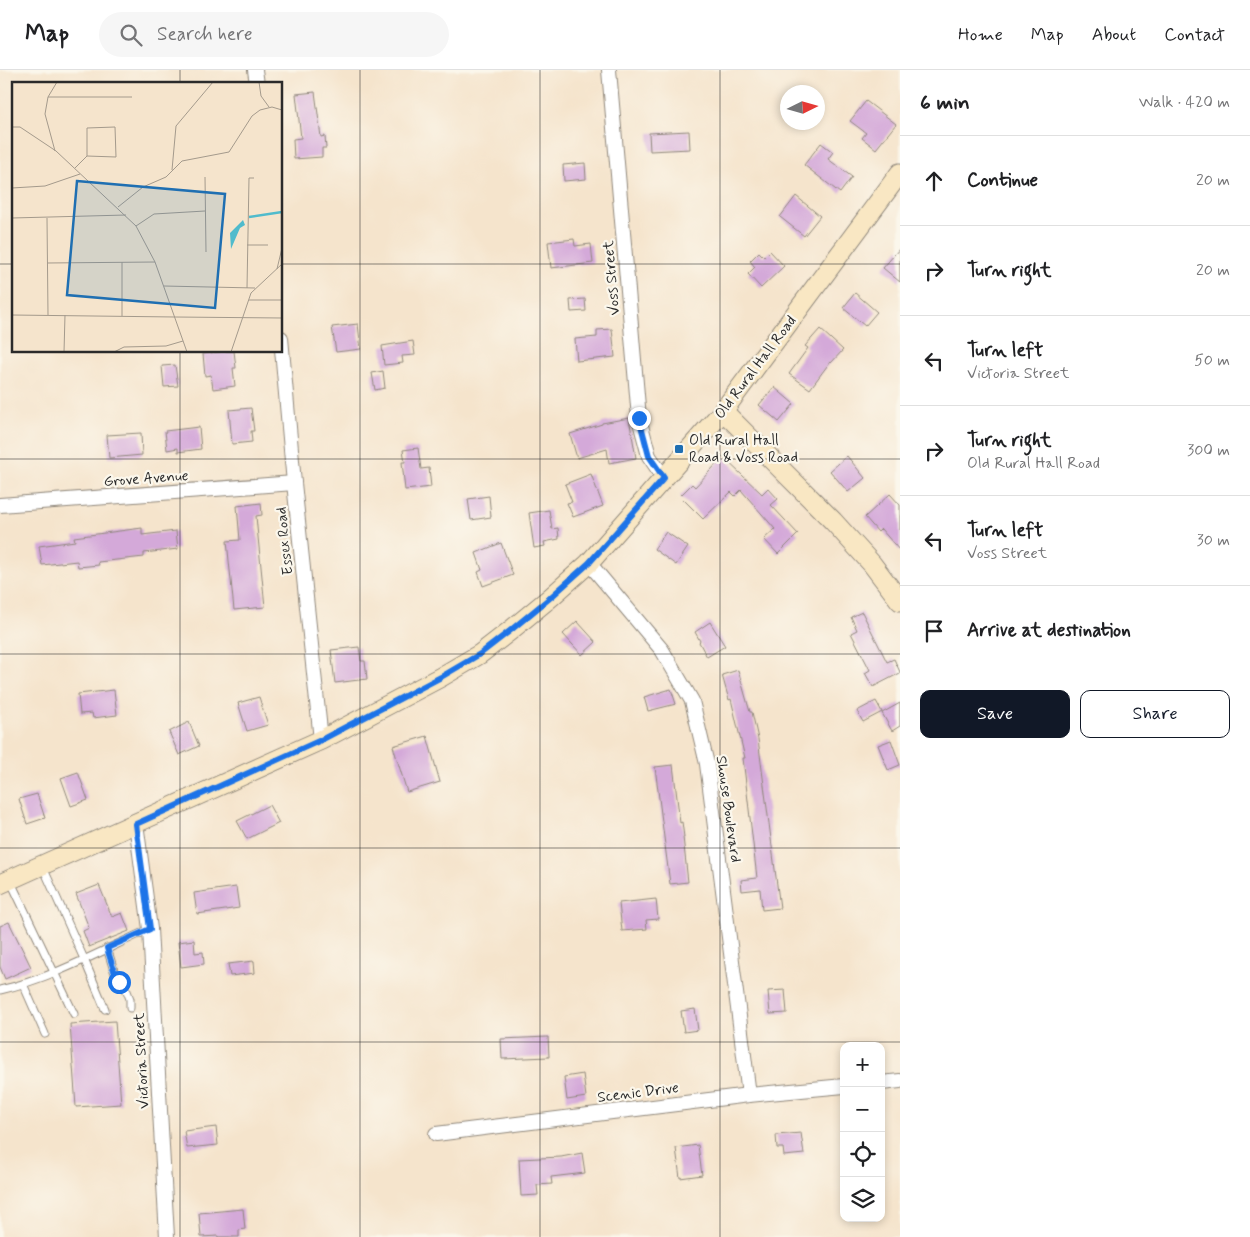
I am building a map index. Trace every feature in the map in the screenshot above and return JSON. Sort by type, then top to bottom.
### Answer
[{"type":"main road","name":"Old Rural Hall Road","points":[[5,882],[321,740],[441,677],[480,654],[518,625],[589,563],[723,411],[900,173]]},
{"type":"main road","points":[[723,411],[833,521],[872,564],[900,601]]},
{"type":"street","name":"Voss Street","points":[[609,70],[639,418],[649,456],[664,478]]},
{"type":"street","name":"Essex Road","points":[[282,349],[321,740]]},
{"type":"street","name":"Grove Avenue","points":[[0,505],[294,483]]},
{"type":"street","name":"Shouse Boulevard","points":[[589,563],[662,650],[692,701],[707,764],[749,1095]]},
{"type":"street","name":"Victoria Street","points":[[136,824],[150,929],[168,1237]]},
{"type":"street","points":[[885,1083],[900,1081]]},
{"type":"street","name":"Scenic Drive","points":[[436,1134],[749,1095],[840,1086]]},
{"type":"lane","points":[[42,865],[105,1009]]},
{"type":"lane","points":[[5,882],[74,1014]]},
{"type":"lane","points":[[0,990],[54,973],[150,929]]},
{"type":"lane","points":[[107,948],[116,977],[127,991],[130,999],[130,1008]]},
{"type":"lane","points":[[23,984],[45,1034]]},
{"type":"building","points":[[315,92],[321,137],[325,136],[326,148],[322,148],[322,157],[294,159],[293,139],[301,138],[296,94]]},
{"type":"building","points":[[866,101],[896,124],[876,149],[862,138],[866,133],[850,121]]},
{"type":"building","points":[[689,131],[690,149],[650,151],[649,133]]},
{"type":"building","points":[[821,143],[833,152],[828,159],[852,177],[840,193],[804,165]]},
{"type":"building","points":[[585,163],[586,179],[564,181],[563,165]]},
{"type":"building","points":[[796,196],[820,216],[804,236],[780,217]]},
{"type":"building","points":[[574,239],[575,246],[591,244],[593,263],[551,268],[548,242]]},
{"type":"building","points":[[900,248],[900,282],[883,268]]},
{"type":"building","points":[[770,251],[784,266],[761,288],[748,274],[755,267],[750,261],[759,252],[764,257]]},
{"type":"building","points":[[855,293],[877,312],[865,326],[843,308]]},
{"type":"building","points":[[585,299],[586,311],[571,312],[570,300]]},
{"type":"building","points":[[358,324],[361,349],[336,352],[332,327]]},
{"type":"building","points":[[612,329],[615,357],[577,361],[575,339],[597,337],[597,330]]},
{"type":"building","points":[[820,329],[843,350],[830,362],[810,389],[789,374],[808,348],[805,346]]},
{"type":"building","points":[[413,341],[415,355],[402,356],[403,363],[384,365],[382,346]]},
{"type":"building","points":[[234,352],[236,368],[233,368],[235,386],[213,389],[211,375],[205,376],[203,354]]},
{"type":"building","points":[[175,365],[178,386],[164,387],[162,366]]},
{"type":"building","points":[[383,371],[385,388],[375,390],[372,373]]},
{"type":"building","points":[[774,387],[794,404],[779,422],[759,405]]},
{"type":"building","points":[[251,408],[254,431],[251,431],[252,442],[232,444],[229,410]]},
{"type":"building","points":[[629,418],[636,458],[609,463],[607,449],[577,458],[570,434],[602,423]]},
{"type":"building","points":[[199,427],[201,449],[178,452],[178,448],[167,450],[165,431]]},
{"type":"building","points":[[141,433],[142,455],[109,458],[107,435]]},
{"type":"building","points":[[418,448],[421,469],[429,468],[431,487],[405,490],[402,462],[405,462],[403,450]]},
{"type":"building","points":[[847,456],[865,478],[848,492],[830,471]]},
{"type":"building","points":[[723,457],[762,494],[768,488],[778,499],[771,505],[798,534],[778,554],[764,539],[775,529],[741,490],[735,496],[731,492],[703,519],[680,496],[692,484],[695,487]]},
{"type":"building","points":[[591,474],[603,506],[573,517],[567,503],[572,502],[565,484]]},
{"type":"building","points":[[890,494],[900,505],[900,551],[881,529],[878,532],[865,517]]},
{"type":"building","points":[[489,496],[491,517],[471,520],[468,499]]},
{"type":"building","points":[[261,503],[262,515],[256,516],[265,607],[234,610],[227,541],[240,540],[237,506]]},
{"type":"building","points":[[549,510],[552,529],[558,528],[559,539],[544,542],[545,546],[534,548],[529,513]]},
{"type":"building","points":[[142,528],[142,535],[176,531],[178,549],[144,553],[144,557],[98,562],[99,565],[78,567],[77,561],[42,565],[39,546],[75,541],[74,537]]},
{"type":"building","points":[[666,532],[688,547],[676,565],[654,549]]},
{"type":"building","points":[[501,543],[513,575],[483,586],[478,572],[482,570],[476,553]]},
{"type":"building","points":[[862,612],[887,662],[894,659],[900,672],[873,687],[865,673],[870,670],[851,633],[857,630],[851,617]]},
{"type":"building","points":[[577,621],[596,642],[582,655],[563,634]]},
{"type":"building","points":[[710,622],[725,646],[707,657],[695,632]]},
{"type":"building","points":[[359,647],[361,661],[365,661],[367,679],[335,683],[331,650]]},
{"type":"building","points":[[738,670],[750,712],[752,712],[758,739],[780,908],[762,910],[760,889],[742,891],[741,880],[757,878],[743,758],[745,758],[731,699],[729,700],[722,675]]},
{"type":"building","points":[[671,689],[676,704],[648,711],[644,697]]},
{"type":"building","points":[[114,690],[117,715],[93,718],[92,713],[80,714],[78,694]]},
{"type":"building","points":[[259,697],[268,725],[247,731],[238,703]]},
{"type":"building","points":[[876,701],[882,712],[863,722],[857,711]]},
{"type":"building","points":[[900,703],[900,726],[892,731],[882,713]]},
{"type":"building","points":[[189,722],[199,746],[179,755],[169,732]]},
{"type":"building","points":[[427,736],[440,782],[407,792],[393,746]]},
{"type":"building","points":[[891,740],[900,765],[888,770],[878,745]]},
{"type":"building","points":[[673,765],[680,823],[682,822],[684,837],[688,882],[670,884],[655,767]]},
{"type":"building","points":[[78,772],[88,800],[71,806],[61,778]]},
{"type":"building","points":[[37,794],[45,818],[27,824],[19,799]]},
{"type":"building","points":[[269,805],[279,823],[247,839],[237,821]]},
{"type":"building","points":[[99,885],[112,917],[122,913],[129,931],[89,947],[83,931],[89,928],[76,894]]},
{"type":"building","points":[[236,887],[239,908],[197,914],[194,893]]},
{"type":"building","points":[[656,899],[658,919],[646,920],[647,929],[622,931],[619,903]]},
{"type":"building","points":[[9,922],[31,967],[5,979],[0,967],[0,926]]},
{"type":"building","points":[[194,940],[195,953],[203,952],[204,964],[181,967],[178,942]]},
{"type":"building","points":[[254,961],[255,973],[230,976],[228,964]]},
{"type":"building","points":[[785,990],[787,1013],[770,1014],[768,991]]},
{"type":"building","points":[[695,1009],[698,1030],[684,1032],[681,1011]]},
{"type":"building","points":[[115,1021],[121,1104],[76,1107],[70,1024]]},
{"type":"building","points":[[548,1037],[549,1057],[502,1059],[501,1039]]},
{"type":"building","points":[[583,1074],[586,1097],[567,1100],[564,1077]]},
{"type":"building","points":[[216,1127],[218,1145],[187,1148],[184,1131]]},
{"type":"building","points":[[801,1133],[804,1154],[784,1156],[783,1148],[777,1148],[776,1135]]},
{"type":"building","points":[[698,1145],[702,1175],[680,1178],[676,1148]]},
{"type":"building","points":[[582,1153],[585,1173],[551,1177],[552,1184],[537,1185],[538,1195],[521,1196],[519,1159],[561,1157]]},
{"type":"building","points":[[243,1209],[245,1229],[239,1230],[239,1237],[201,1237],[199,1213]]},
{"type":"place","name":"Old Rural Hall Road & Voss Road","points":[[679,449]]},
{"type":"route","points":[[119,982],[107,948],[150,929],[136,824],[321,740],[441,677],[480,654],[511,630],[589,563],[664,478],[649,456],[639,418]]}]
